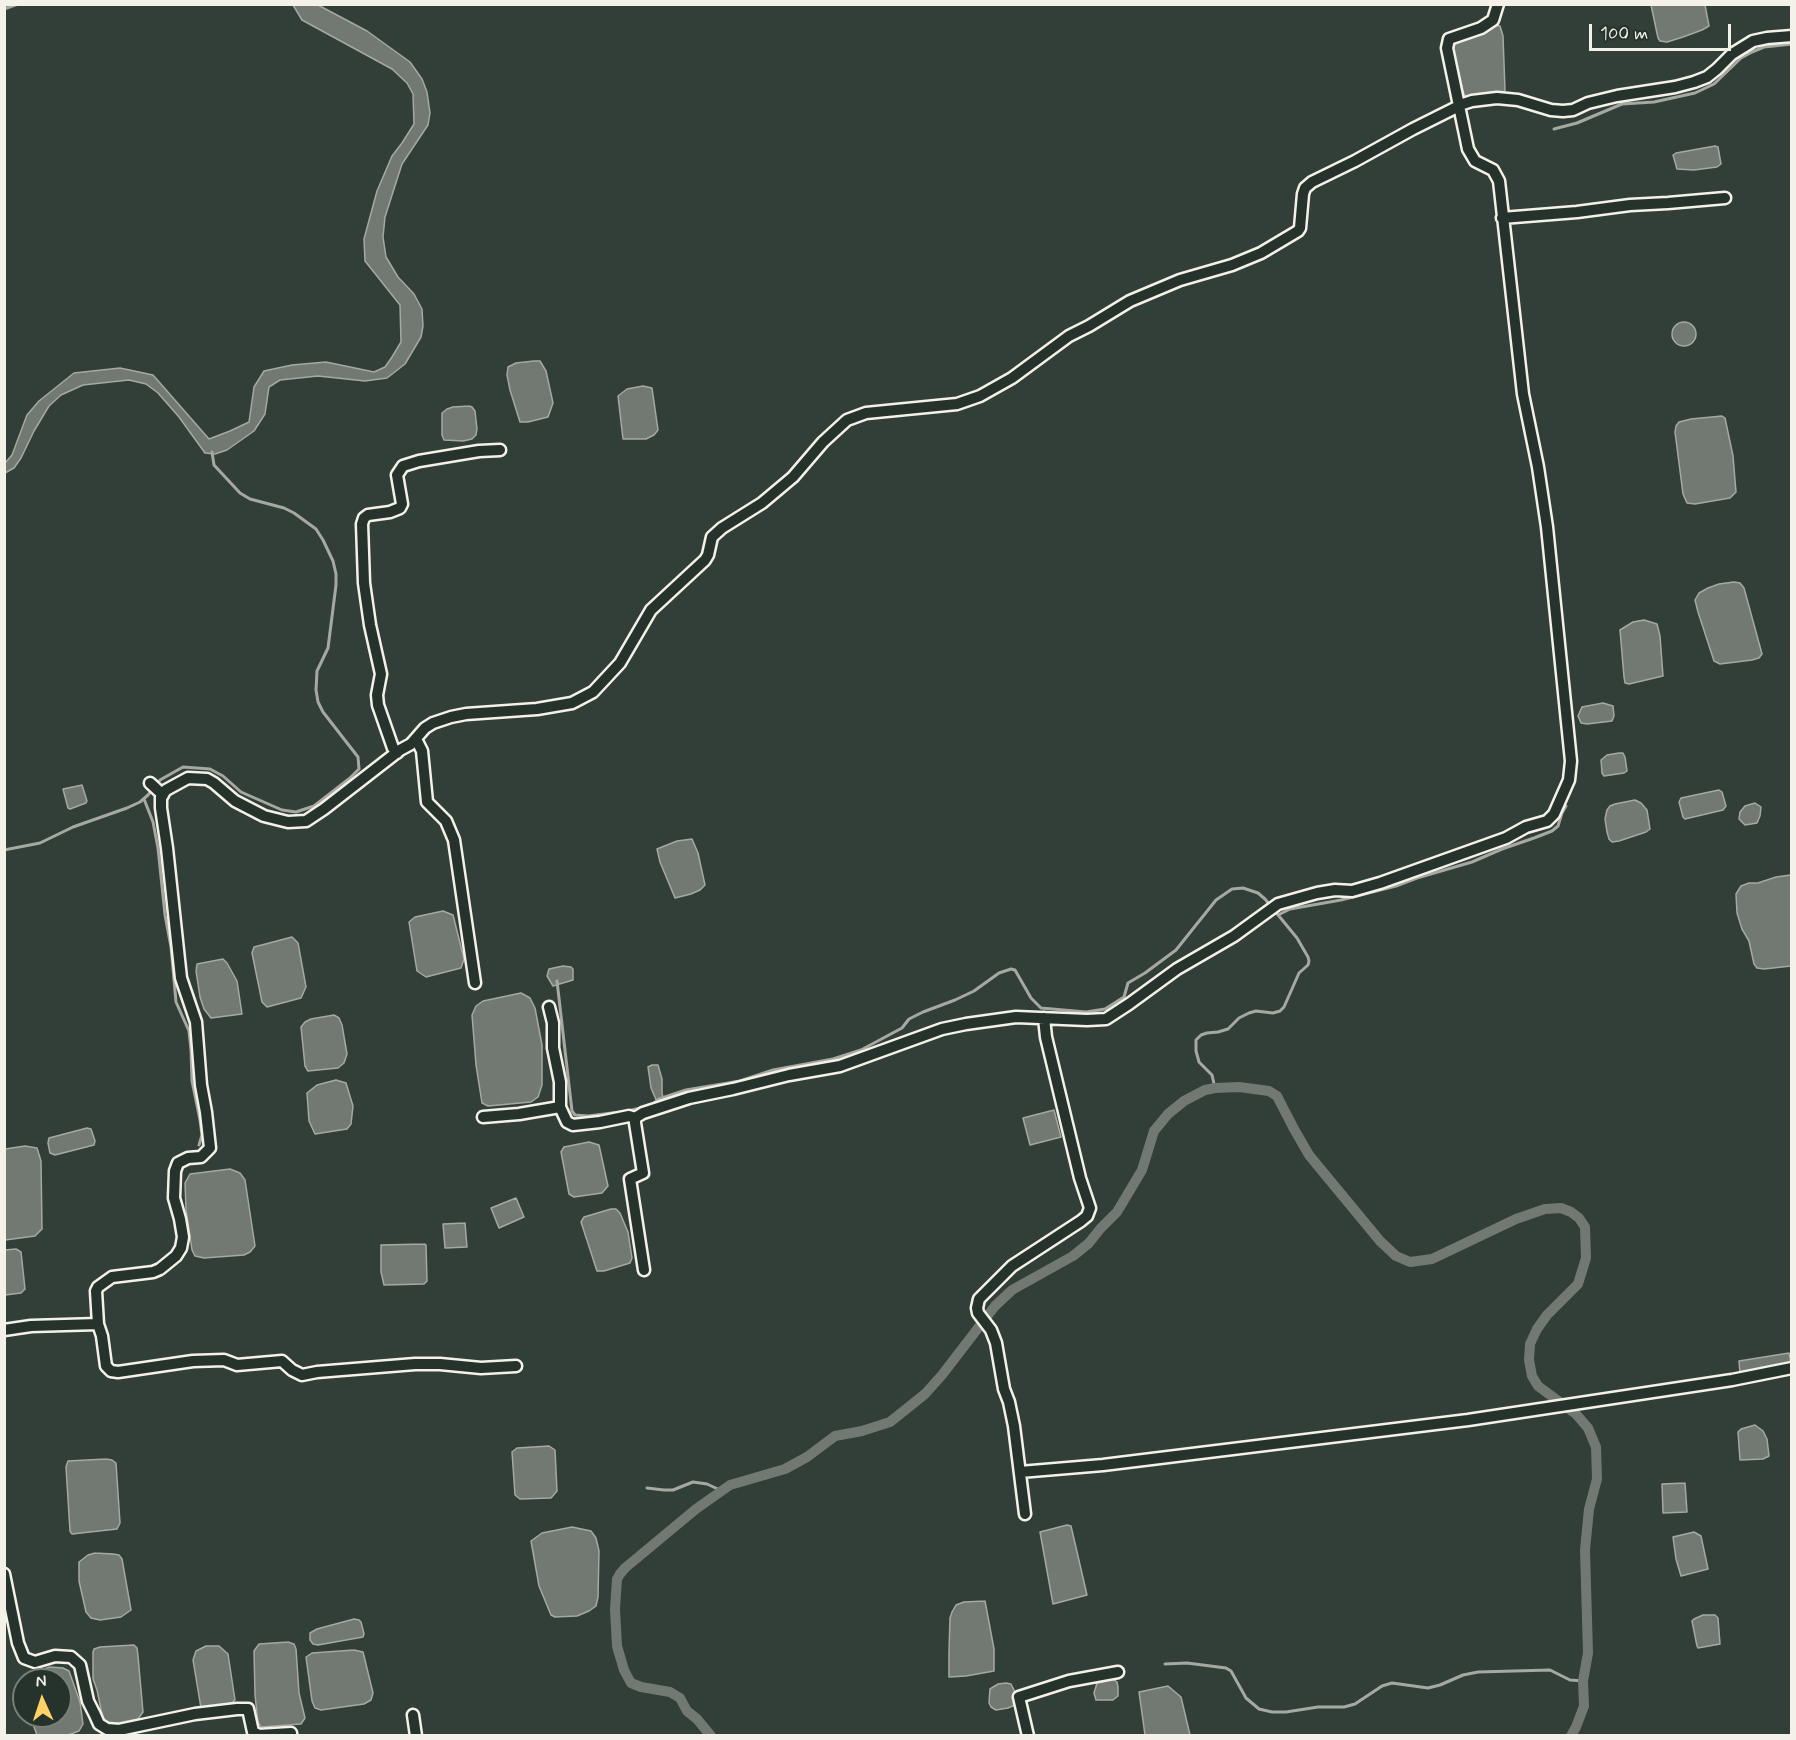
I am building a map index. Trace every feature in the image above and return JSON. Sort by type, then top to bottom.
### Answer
[{"type":"street","points":[[549,1007],[554,1023],[553,1048],[560,1082],[560,1107],[567,1122],[573,1125],[629,1116],[635,1118],[661,1106],[689,1098],[840,1066],[942,1029],[986,1020],[1016,1017],[1097,1020],[1113,1015],[1177,969],[1234,936],[1272,909],[1317,893],[1335,890],[1352,891],[1370,886],[1506,838],[1526,827],[1547,821],[1554,814],[1569,780],[1571,760],[1547,527],[1538,467],[1522,394],[1499,181],[1496,174],[1471,156],[1448,59],[1447,43],[1452,37],[1488,24],[1493,20],[1498,4]]},
{"type":"street","points":[[161,793],[188,778],[207,779],[235,801],[251,810],[276,820],[298,822],[319,813],[416,739],[425,728],[451,717],[466,714],[559,706],[585,697],[593,692],[620,663],[651,610],[705,560],[712,537],[722,528],[762,503],[794,477],[823,442],[847,420],[866,413],[957,404],[980,396],[1012,378],[1069,336],[1130,301],[1180,280],[1232,265],[1261,253],[1298,231],[1302,222],[1303,194],[1305,188],[1312,182],[1472,100],[1497,98],[1518,100],[1551,110],[1573,110],[1588,103],[1617,96],[1694,82],[1707,77],[1732,54],[1753,41],[1791,36]]},
{"type":"street","points":[[1502,218],[1725,198]]},
{"type":"street","points":[[397,753],[393,748],[378,705],[377,695],[381,674],[370,625],[364,583],[362,524],[364,518],[368,515],[400,508],[402,504],[397,475],[403,466],[439,458],[500,450]]},
{"type":"street","points":[[416,739],[422,751],[427,802],[446,821],[454,840],[475,982]]},
{"type":"street","points":[[150,783],[161,793],[181,978],[196,1022],[201,1085],[210,1148],[201,1157],[188,1158],[178,1163],[175,1171],[174,1198],[183,1237],[181,1248],[176,1256],[153,1272],[112,1277],[96,1291],[98,1324],[106,1366],[111,1371],[118,1372],[193,1361],[224,1360],[237,1365],[282,1361],[302,1375],[415,1364],[482,1368],[516,1366]]},
{"type":"street","points":[[1024,1514],[1011,1410],[1004,1389],[996,1343],[991,1330],[978,1313],[977,1308],[979,1299],[1012,1266],[1081,1221],[1087,1216],[1090,1208],[1080,1178],[1046,1038],[1044,1018]]},
{"type":"street","points":[[483,1117],[560,1107]]},
{"type":"street","points":[[635,1118],[643,1173],[630,1179],[644,1270]]},
{"type":"street","points":[[4,1330],[31,1326],[98,1324]]},
{"type":"street","points":[[1020,1472],[1345,1436],[1550,1409],[1732,1380],[1791,1368]]},
{"type":"street","points":[[4,1574],[18,1643],[24,1659],[35,1662],[55,1656],[71,1657],[80,1665],[88,1701],[99,1724],[107,1730],[119,1730],[195,1714],[248,1709],[253,1732],[259,1736],[291,1733],[291,1736]]},
{"type":"street","points":[[1028,1736],[1019,1698],[1069,1681],[1118,1672]]},
{"type":"street","points":[[413,1715],[416,1736]]},
{"type":"shaded area","points":[[293,5],[318,5],[367,31],[410,62],[422,79],[427,92],[430,113],[428,125],[402,164],[385,217],[383,237],[386,257],[398,277],[414,294],[422,309],[421,337],[405,364],[387,378],[365,381],[318,376],[280,380],[269,387],[265,414],[254,431],[227,450],[215,454],[205,453],[179,417],[158,393],[146,384],[129,380],[83,385],[61,395],[49,406],[21,458],[14,468],[5,473],[5,463],[12,455],[27,415],[39,401],[74,373],[120,368],[153,375],[209,439],[249,422],[254,387],[264,371],[292,365],[326,362],[374,372],[385,367],[392,357],[401,342],[400,305],[365,261],[364,239],[377,191],[392,156],[414,124],[413,94],[407,83],[392,69],[302,20]]},
{"type":"shaded area","points":[[1651,5],[1705,5],[1709,26],[1667,42],[1660,41]]},
{"type":"shaded area","points":[[1495,25],[1500,26],[1503,36],[1505,90],[1503,94],[1467,98],[1452,47],[1458,41],[1470,38]]},
{"type":"shaded area","points":[[1718,147],[1721,164],[1717,167],[1694,170],[1677,169],[1673,155],[1676,153]]},
{"type":"shaded area","points":[[1684,322],[1692,326],[1696,334],[1692,342],[1684,346],[1676,342],[1672,334],[1676,326]]},
{"type":"shaded area","points":[[540,361],[546,371],[553,403],[548,417],[520,422],[510,390],[508,367],[516,363]]},
{"type":"shaded area","points":[[643,386],[652,388],[658,430],[646,439],[623,439],[618,396],[627,389]]},
{"type":"shaded area","points":[[469,406],[475,411],[476,435],[472,439],[463,441],[444,440],[442,413],[453,407]]},
{"type":"shaded area","points":[[1722,416],[1725,418],[1733,456],[1736,492],[1730,498],[1695,504],[1687,503],[1683,494],[1676,426],[1679,422],[1691,419]]},
{"type":"shaded area","points":[[1734,582],[1740,583],[1744,588],[1762,654],[1759,658],[1752,660],[1720,664],[1714,661],[1695,600],[1699,593],[1708,588]]},
{"type":"shaded area","points":[[1644,620],[1657,624],[1663,676],[1625,683],[1620,630],[1633,622]]},
{"type":"shaded area","points":[[1603,703],[1613,706],[1612,721],[1581,723],[1578,716],[1582,707]]},
{"type":"shaded area","points":[[1623,753],[1625,757],[1627,771],[1604,776],[1601,760],[1607,755]]},
{"type":"shaded area","points":[[82,785],[86,803],[68,808],[63,789]]},
{"type":"shaded area","points":[[1719,790],[1722,792],[1726,806],[1723,810],[1685,819],[1683,817],[1679,802],[1681,798]]},
{"type":"shaded area","points":[[1635,800],[1647,810],[1650,829],[1612,842],[1607,832],[1605,819],[1607,810],[1615,804]]},
{"type":"shaded area","points":[[1755,803],[1761,807],[1757,823],[1745,825],[1739,819],[1740,812],[1745,806]]},
{"type":"shaded area","points":[[692,839],[698,853],[705,885],[691,894],[675,898],[657,849],[677,841]]},
{"type":"shaded area","points":[[1791,875],[1791,966],[1757,968],[1737,913],[1736,894],[1741,886],[1749,883]]},
{"type":"shaded area","points":[[443,911],[453,915],[464,959],[461,968],[426,977],[417,971],[409,922],[415,917]]},
{"type":"shaded area","points":[[292,937],[298,943],[306,987],[301,998],[267,1007],[262,1002],[252,953],[254,947]]},
{"type":"shaded area","points":[[223,959],[237,981],[242,1014],[211,1018],[204,1009],[200,997],[197,964]]},
{"type":"shaded area","points":[[563,966],[573,969],[573,980],[553,986],[547,976],[549,969]]},
{"type":"shaded area","points":[[521,993],[530,998],[535,1008],[542,1045],[542,1085],[538,1097],[531,1102],[488,1106],[482,1103],[472,1015],[476,1006],[483,1001]]},
{"type":"shaded area","points":[[334,1015],[339,1018],[342,1025],[347,1054],[344,1063],[338,1068],[308,1071],[305,1066],[301,1027],[311,1019]]},
{"type":"shaded area","points":[[658,1065],[662,1079],[664,1099],[657,1102],[651,1088],[648,1067]]},
{"type":"shaded area","points":[[336,1080],[346,1083],[353,1106],[351,1124],[347,1129],[315,1134],[309,1121],[307,1093],[317,1085]]},
{"type":"shaded area","points":[[1054,1110],[1061,1137],[1030,1145],[1023,1118]]},
{"type":"shaded area","points":[[87,1128],[91,1129],[94,1145],[55,1155],[50,1153],[49,1138]]},
{"type":"shaded area","points":[[589,1142],[599,1145],[608,1186],[602,1193],[574,1197],[569,1194],[561,1152],[564,1147]]},
{"type":"shaded area","points":[[25,1146],[37,1148],[41,1161],[42,1229],[35,1236],[5,1240],[5,1149]]},
{"type":"shaded area","points":[[230,1169],[240,1173],[245,1180],[255,1246],[244,1255],[204,1258],[195,1256],[192,1250],[186,1209],[185,1183],[190,1174]]},
{"type":"shaded area","points":[[516,1198],[524,1217],[499,1228],[491,1208]]},
{"type":"shaded area","points":[[616,1209],[620,1213],[628,1232],[632,1258],[630,1263],[597,1271],[581,1222],[584,1217]]},
{"type":"shaded area","points":[[465,1223],[467,1247],[445,1248],[443,1224]]},
{"type":"shaded area","points":[[381,1245],[426,1245],[427,1281],[424,1284],[384,1285],[381,1272]]},
{"type":"shaded area","points":[[16,1249],[21,1252],[25,1289],[21,1293],[5,1295],[5,1250]]},
{"type":"shaded area","points":[[1789,1353],[1791,1364],[1740,1374],[1739,1361]]},
{"type":"shaded area","points":[[1755,1425],[1763,1431],[1767,1439],[1769,1456],[1763,1459],[1740,1460],[1738,1432]]},
{"type":"shaded area","points":[[549,1446],[555,1450],[557,1491],[551,1498],[520,1499],[515,1495],[512,1452],[517,1448]]},
{"type":"shaded area","points":[[106,1459],[116,1463],[120,1523],[117,1529],[72,1534],[66,1467],[68,1461]]},
{"type":"shaded area","points":[[1685,1483],[1687,1512],[1663,1513],[1662,1484]]},
{"type":"shaded area","points":[[1071,1526],[1087,1595],[1053,1604],[1040,1532]]},
{"type":"shaded area","points":[[572,1527],[591,1531],[596,1538],[599,1551],[598,1597],[596,1606],[589,1611],[577,1616],[555,1617],[551,1615],[539,1586],[531,1541],[542,1533]]},
{"type":"shaded area","points":[[1694,1532],[1701,1536],[1708,1569],[1681,1576],[1673,1537]]},
{"type":"shaded area","points":[[95,1553],[119,1555],[122,1559],[131,1610],[121,1617],[100,1620],[91,1618],[86,1612],[79,1581],[79,1562]]},
{"type":"shaded area","points":[[985,1601],[994,1649],[994,1671],[949,1677],[952,1612],[956,1605],[964,1602]]},
{"type":"shaded area","points":[[1703,1615],[1715,1615],[1718,1618],[1720,1644],[1698,1648],[1692,1621]]},
{"type":"shaded area","points":[[354,1619],[361,1622],[363,1637],[318,1645],[313,1644],[310,1640],[310,1633],[317,1629]]},
{"type":"shaded area","points":[[288,1642],[294,1644],[296,1649],[299,1693],[305,1718],[301,1724],[261,1727],[258,1722],[255,1695],[254,1651],[259,1644]]},
{"type":"shaded area","points":[[134,1645],[137,1648],[143,1712],[138,1719],[107,1723],[103,1719],[93,1679],[94,1649]]},
{"type":"shaded area","points":[[206,1646],[219,1646],[228,1654],[235,1700],[232,1703],[201,1708],[193,1660],[196,1651]]},
{"type":"shaded area","points":[[354,1650],[363,1652],[373,1693],[371,1700],[364,1704],[321,1710],[315,1708],[306,1657],[312,1653]]},
{"type":"shaded area","points":[[72,1679],[80,1702],[83,1724],[79,1731],[68,1735],[37,1735],[34,1728],[72,1728]]},
{"type":"shaded area","points":[[1113,1679],[1117,1682],[1118,1696],[1113,1700],[1096,1700],[1094,1693],[1097,1683]]},
{"type":"shaded area","points":[[998,1684],[1011,1684],[1017,1700],[1015,1705],[996,1710],[989,1703],[990,1689]]},
{"type":"shaded area","points":[[1168,1686],[1181,1697],[1190,1735],[1145,1735],[1139,1692]]},
{"type":"waterway","points":[[4,9],[18,4]]},
{"type":"waterway","points":[[1554,129],[1577,123],[1622,104],[1654,102],[1695,93],[1714,84],[1741,58],[1752,52],[1764,47],[1792,44]]},
{"type":"waterway","points":[[4,850],[40,843],[73,827],[140,802],[160,780],[183,767],[210,769],[223,776],[241,792],[282,810],[296,812],[314,806],[359,769],[358,757],[323,712],[316,690],[317,671],[328,648],[336,585],[333,561],[316,529],[284,508],[250,499],[240,493],[214,465],[212,452]]},
{"type":"waterway","points":[[144,799],[153,822],[158,848],[176,1002],[189,1031],[192,1081],[202,1135],[199,1145]]},
{"type":"waterway","points":[[1278,915],[1290,909],[1341,900],[1396,886],[1472,862],[1552,831],[1558,826],[1566,806]]},
{"type":"waterway","points":[[557,981],[572,1111],[575,1115],[588,1116],[628,1111],[652,1105],[659,1099],[686,1090],[740,1081],[773,1070],[833,1059],[861,1050],[902,1028],[909,1019],[974,991],[999,973],[1011,969],[1015,970],[1031,998],[1041,1008],[1086,1012],[1105,1009],[1124,997],[1128,983],[1176,950],[1216,900],[1232,889],[1243,888],[1258,893],[1265,899],[1297,938],[1309,961],[1299,973],[1280,1011],[1249,1013],[1239,1018],[1228,1029],[1201,1035],[1196,1040],[1199,1062],[1212,1075],[1215,1088]]},
{"type":"waterway","points":[[711,1736],[687,1711],[680,1698],[670,1692],[631,1683],[624,1670],[617,1646],[615,1609],[617,1579],[620,1574],[696,1509],[730,1485],[785,1469],[807,1457],[835,1436],[862,1431],[890,1422],[925,1394],[995,1306],[1012,1290],[1073,1256],[1089,1243],[1117,1212],[1142,1170],[1154,1131],[1168,1114],[1184,1101],[1205,1090],[1239,1087],[1269,1091],[1277,1096],[1309,1155],[1380,1241],[1396,1256],[1410,1262],[1432,1259],[1516,1219],[1545,1209],[1561,1208],[1571,1212],[1585,1227],[1586,1258],[1578,1284],[1547,1315],[1537,1329],[1530,1344],[1529,1360],[1532,1376],[1538,1386],[1576,1414],[1588,1428],[1596,1447],[1597,1479],[1589,1509],[1585,1550],[1588,1653],[1583,1681],[1584,1706],[1571,1736]]},
{"type":"waterway","points":[[647,1488],[673,1490],[693,1482],[707,1484],[722,1491]]},
{"type":"waterway","points":[[1165,1664],[1187,1663],[1226,1668],[1231,1671],[1246,1698],[1259,1709],[1272,1712],[1318,1707],[1344,1707],[1355,1704],[1382,1686],[1392,1683],[1428,1688],[1478,1672],[1550,1670],[1570,1680],[1583,1681]]}]
